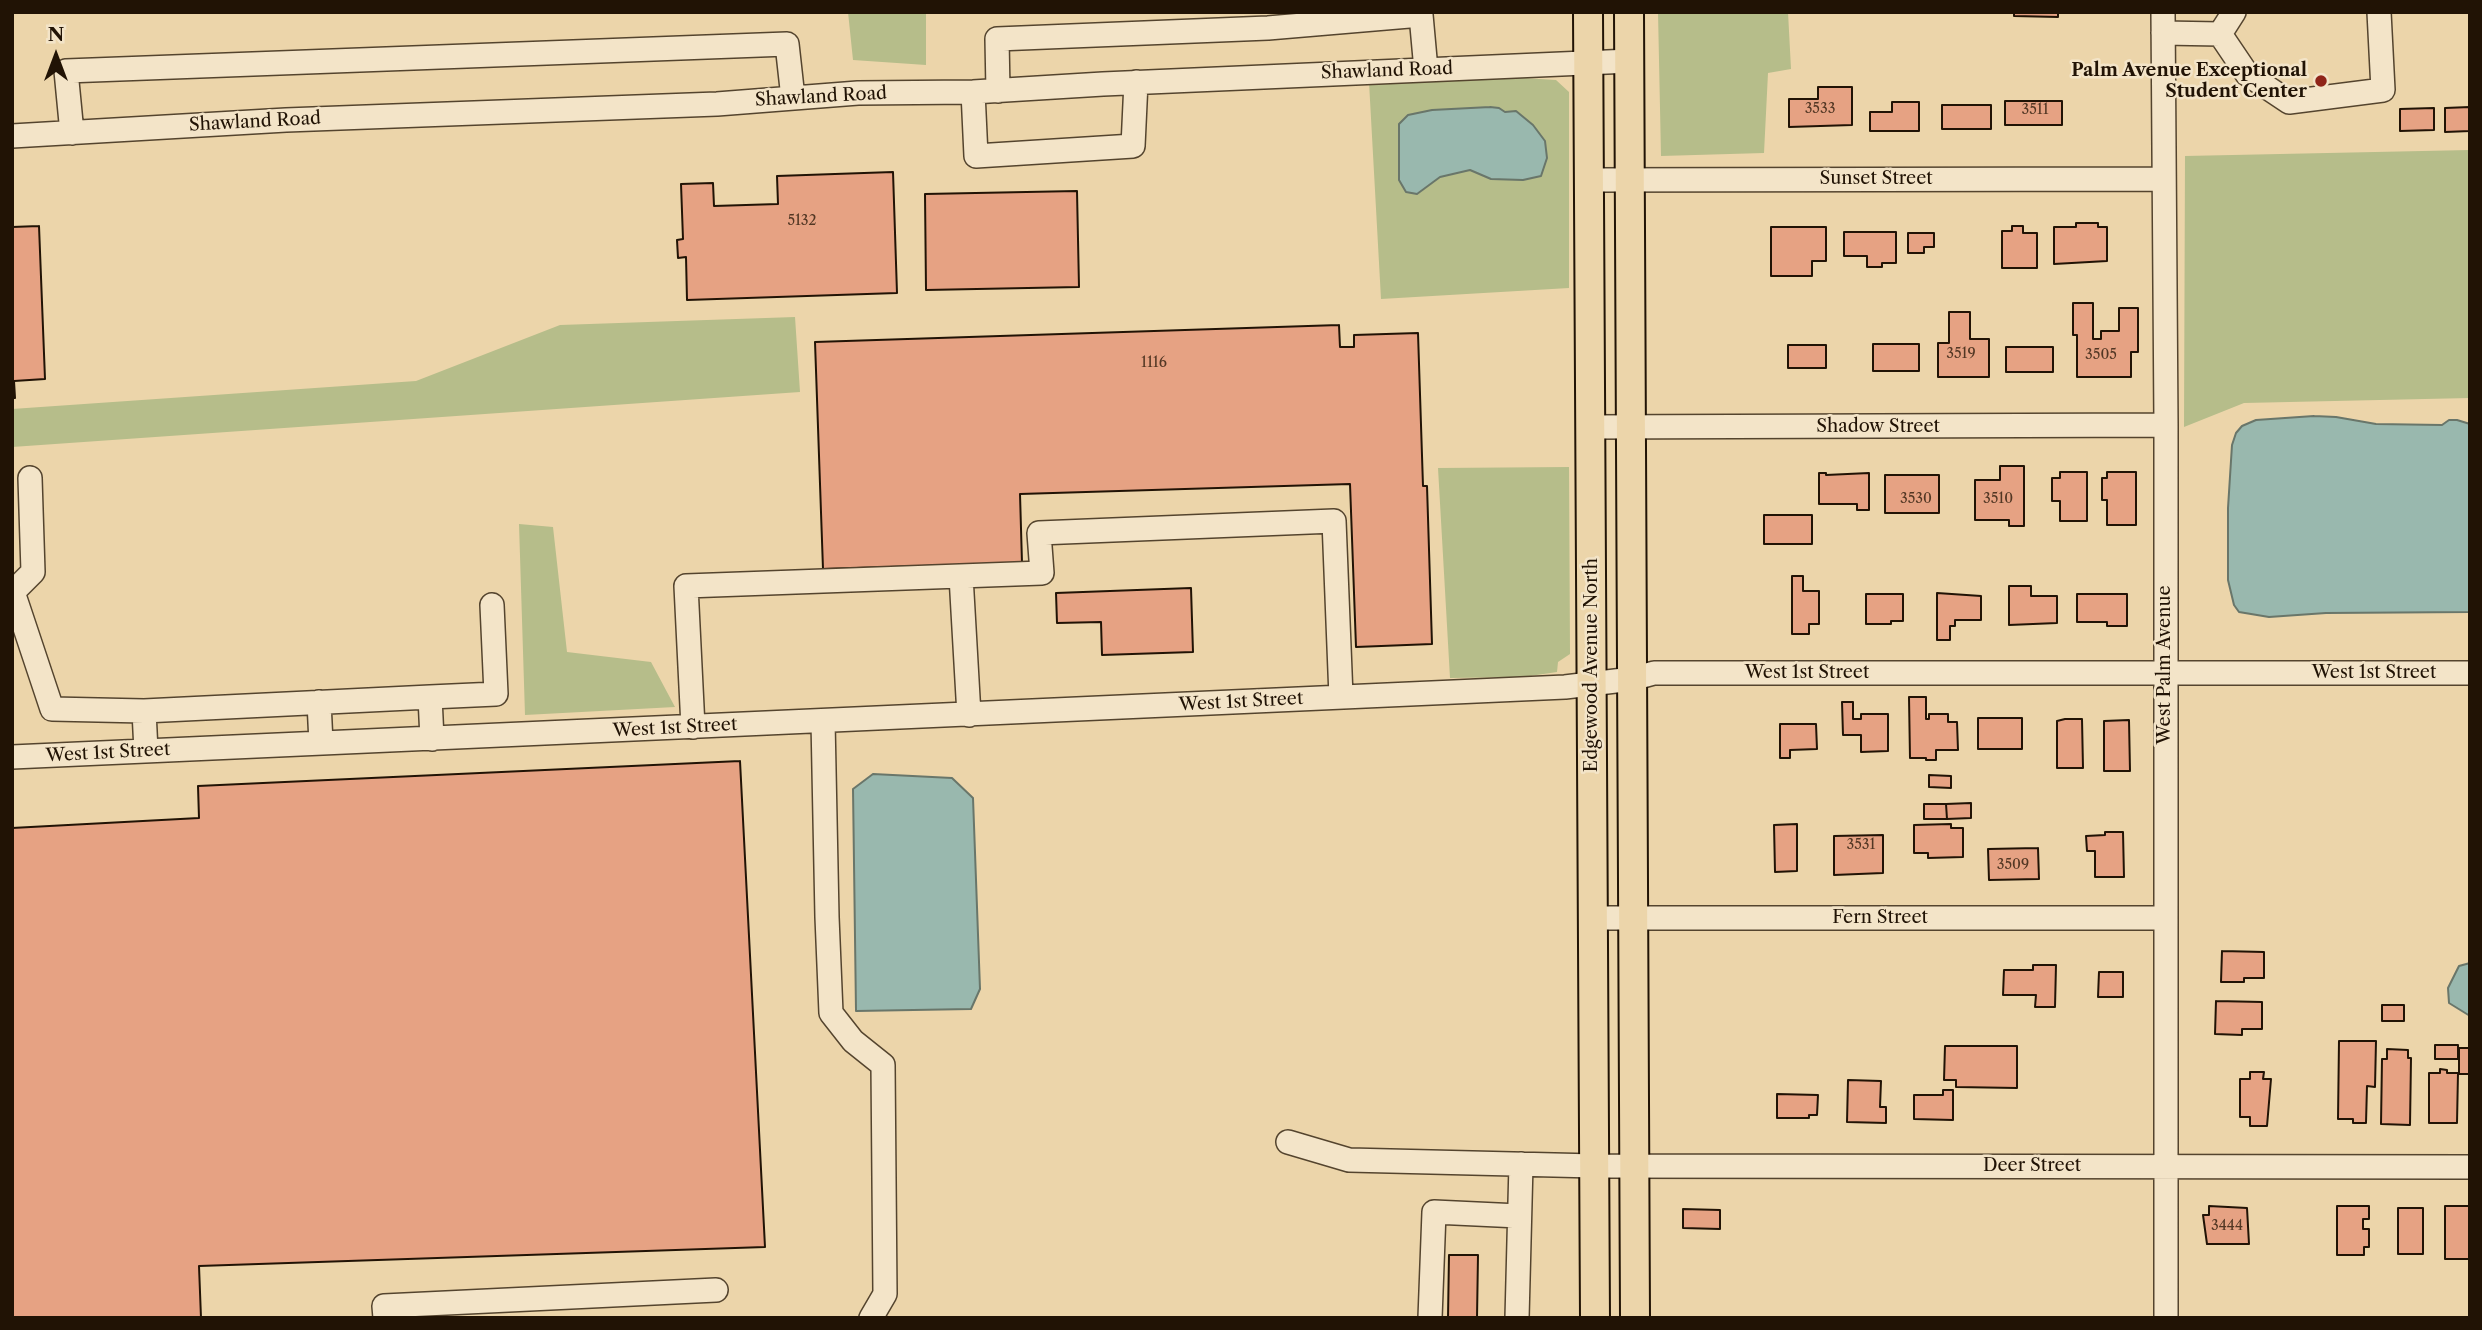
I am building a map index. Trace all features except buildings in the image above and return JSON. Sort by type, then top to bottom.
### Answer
[{"type":"main road","name":"Edgewood Avenue North","points":[[1588,12],[1595,1318]]},
{"type":"main road","points":[[1629,12],[1635,1318]]},
{"type":"street","points":[[2220,34],[2234,12]]},
{"type":"street","points":[[2163,23],[2220,34],[2247,74],[2289,103],[2383,90],[2379,12]]},
{"type":"street","points":[[998,91],[997,39],[1268,28],[1421,15],[1426,70]]},
{"type":"street","name":"West Palm Avenue","points":[[2163,23],[2166,1318]]},
{"type":"street","points":[[72,133],[66,71],[787,44],[793,98]]},
{"type":"street","name":"Shawland Road","points":[[12,136],[286,120],[717,103],[858,93],[998,91],[1136,82],[1630,61]]},
{"type":"street","points":[[973,92],[976,156],[1133,146],[1136,82]]},
{"type":"street","name":"Sunset Street","points":[[1589,180],[2163,179]]},
{"type":"street","name":"Shadow Street","points":[[1590,428],[2166,425]]},
{"type":"street","points":[[30,478],[33,572],[13,592],[52,709],[144,711],[496,694],[492,605]]},
{"type":"street","points":[[693,727],[686,586],[1042,573],[1039,533],[1334,521],[1341,697]]},
{"type":"street","points":[[961,576],[969,715]]},
{"type":"street","name":"West 1st Street","points":[[12,757],[1341,697],[1592,684],[1654,673],[2470,673]]},
{"type":"street","points":[[430,696],[432,739]]},
{"type":"street","points":[[319,702],[321,743]]},
{"type":"street","points":[[144,711],[146,751]]},
{"type":"street","points":[[823,721],[831,1013],[853,1041],[883,1065],[885,1294],[871,1318]]},
{"type":"street","name":"Fern Street","points":[[1594,918],[2166,918]]},
{"type":"street","name":"Deer Street","points":[[1288,1142],[1349,1160],[1595,1166],[2470,1167]]},
{"type":"street","points":[[1517,1318],[1521,1164]]},
{"type":"street","points":[[1430,1318],[1434,1212],[1520,1216]]},
{"type":"street","points":[[384,1312],[716,1290]]},
{"type":"green space","points":[[848,12],[926,12],[926,65],[853,60]]},
{"type":"green space","points":[[1658,12],[1788,12],[1791,69],[1768,73],[1764,153],[1661,156]]},
{"type":"green space","points":[[1492,76],[1556,80],[1569,92],[1569,288],[1381,299],[1369,82]],"holes":[[[1490,107],[1505,112],[1516,111],[1491,179],[1470,170],[1440,177],[1418,194],[1406,192],[1399,180],[1399,124],[1408,115],[1432,110]]]},
{"type":"green space","points":[[2470,150],[2470,398],[2244,403],[2184,427],[2185,156]]},
{"type":"green space","points":[[795,317],[800,392],[12,447],[12,409],[416,381],[560,325]]},
{"type":"green space","points":[[1569,467],[1570,654],[1558,662],[1557,672],[1523,677],[1450,678],[1438,468]]},
{"type":"green space","points":[[519,524],[553,527],[567,652],[651,662],[675,707],[525,715]]},
{"type":"water","points":[[1490,107],[1505,112],[1516,111],[1533,125],[1545,141],[1547,158],[1541,176],[1523,180],[1491,179],[1470,170],[1440,177],[1417,194],[1406,192],[1399,180],[1399,124],[1408,115],[1432,110]]},
{"type":"water","points":[[2314,416],[2376,424],[2442,425],[2449,420],[2457,420],[2470,424],[2470,612],[2326,613],[2269,617],[2239,612],[2234,605],[2228,580],[2228,508],[2232,445],[2236,433],[2242,426],[2256,420]]},
{"type":"water","points":[[873,774],[952,778],[973,798],[980,989],[971,1009],[856,1011],[853,789]]},
{"type":"water","points":[[2470,963],[2470,1016],[2449,1003],[2448,988],[2459,966]]},
{"type":"place","name":"Palm Avenue Exceptional Student Center","points":[[2321,81]]}]
